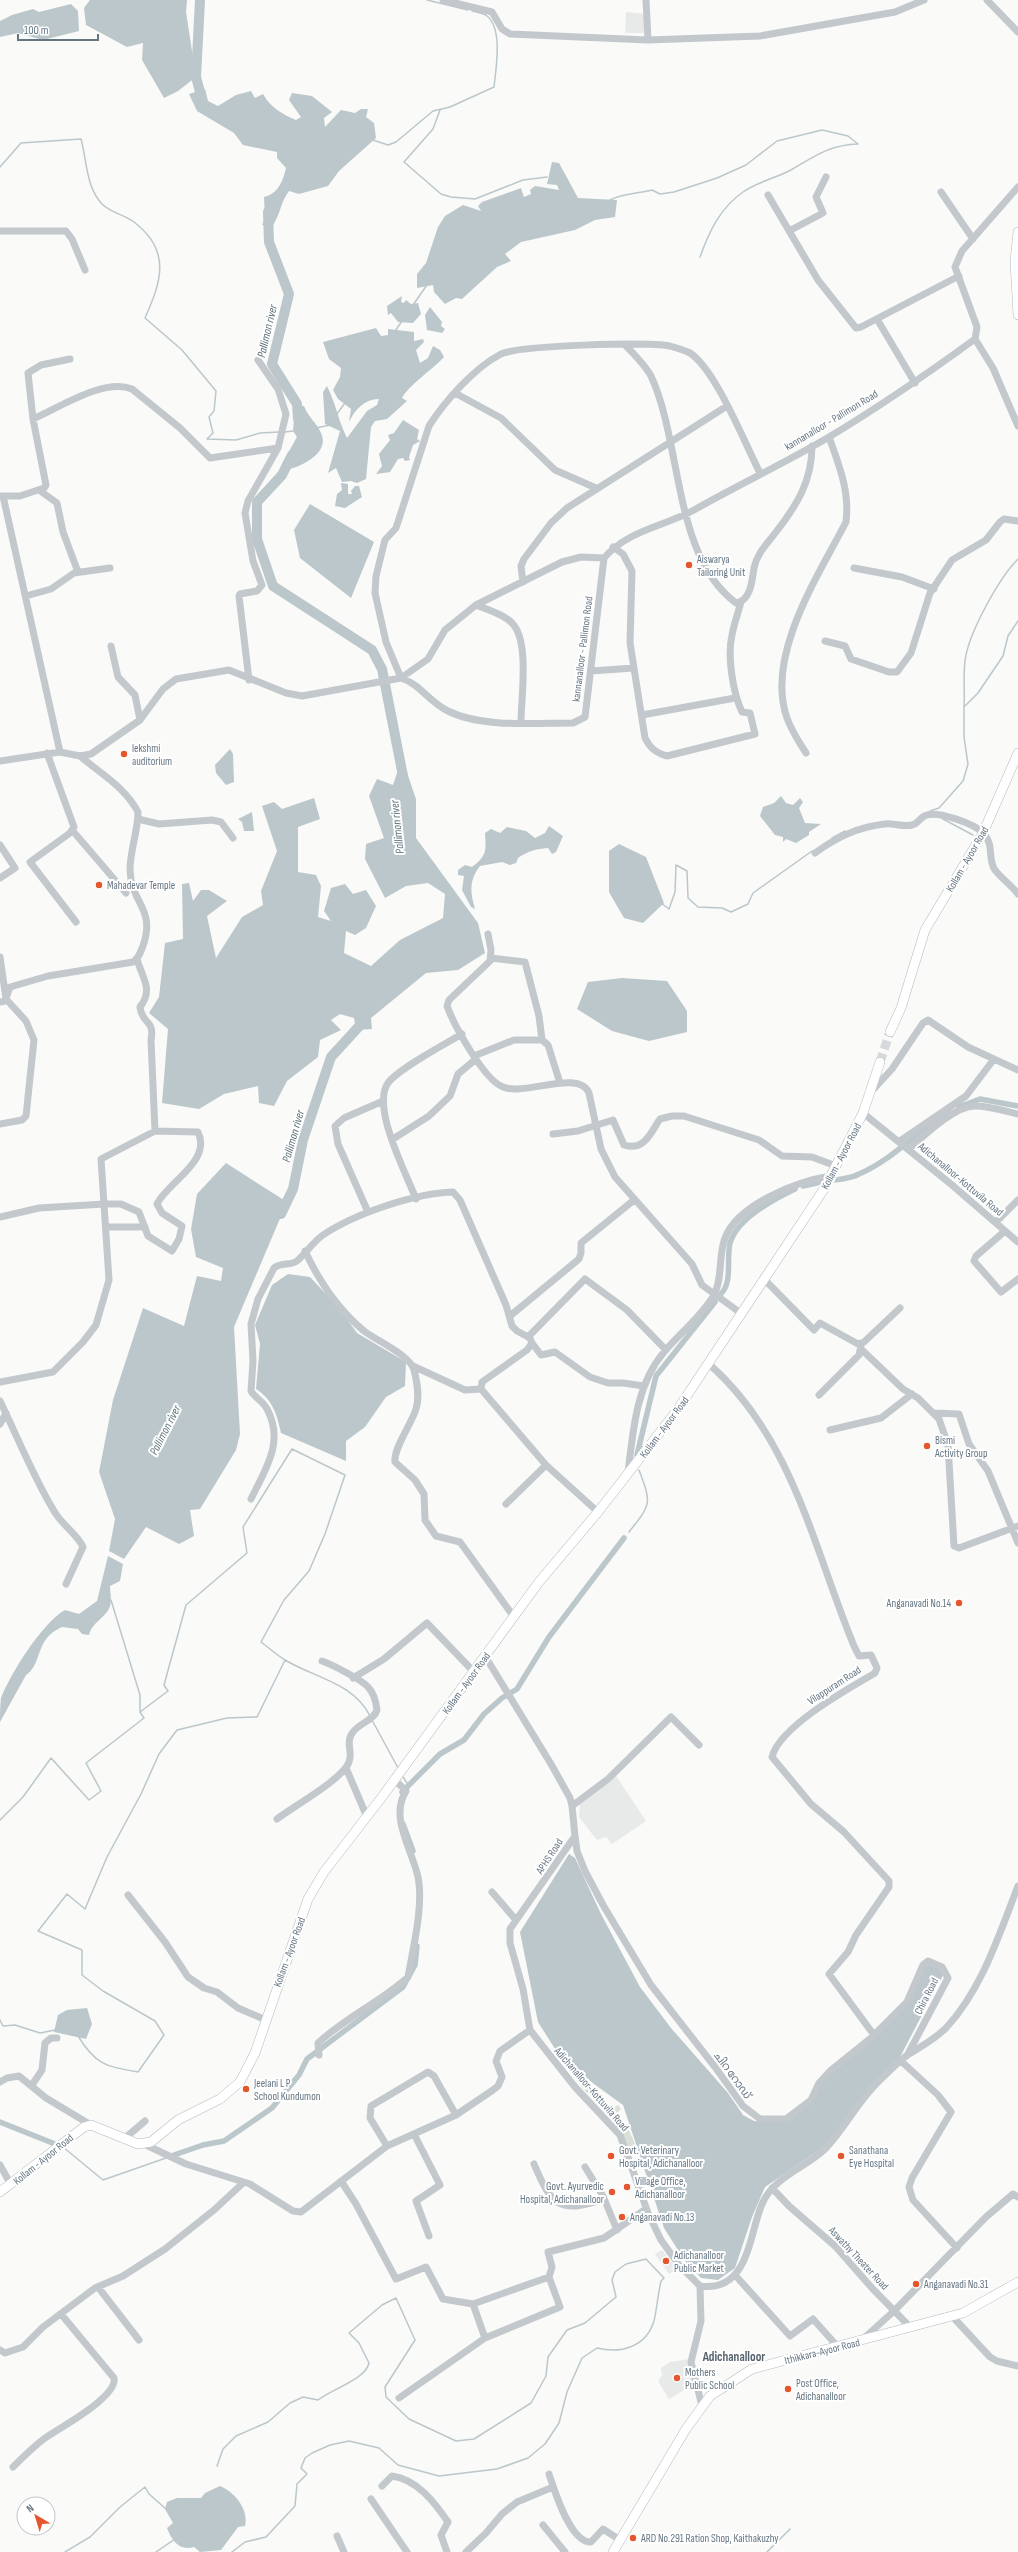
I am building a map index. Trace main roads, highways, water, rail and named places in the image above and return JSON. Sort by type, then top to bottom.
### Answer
[{"type":"main road","points":[[1018,232],[1015,261],[1018,316]]},
{"type":"main road","name":"Kollam - Ayoor Road","points":[[890,1032],[901,1008],[925,930],[984,833],[1014,771],[1018,753]]},
{"type":"main road","name":"Kollam - Ayoor Road","points":[[0,2192],[11,2185],[74,2134],[91,2125],[138,2144],[146,2145],[178,2120],[220,2099],[240,2082],[248,2070],[308,1899],[324,1872],[395,1780],[539,1582],[628,1475],[678,1409],[709,1364],[765,1280],[831,1176],[863,1113],[880,1062]]},
{"type":"main road","name":"Ithikkara-Ayoor Road","points":[[613,2552],[686,2429],[710,2396],[752,2369],[964,2313],[1018,2282]]},
{"type":"water","points":[[90,0],[187,0],[186,12],[196,77],[178,91],[164,98],[142,60],[143,43],[127,47],[86,25],[84,8]]},
{"type":"water","points":[[71,4],[78,11],[79,31],[43,40],[18,33],[0,37],[0,21],[12,15],[33,9],[39,12]]},
{"type":"water","points":[[205,89],[208,101],[218,106],[236,95],[251,91],[255,98],[263,94],[277,110],[296,120],[301,117],[289,100],[292,93],[312,96],[332,112],[324,118],[325,127],[341,110],[355,113],[361,109],[368,109],[366,117],[374,123],[376,138],[339,171],[328,186],[299,194],[289,191],[273,225],[262,225],[265,219],[264,197],[276,190],[283,178],[286,168],[277,158],[277,152],[243,145],[234,133],[197,111],[189,94]]},
{"type":"water","points":[[552,162],[559,163],[578,198],[617,200],[615,217],[595,220],[575,230],[521,242],[505,254],[511,261],[497,267],[462,299],[456,298],[445,304],[434,292],[433,285],[417,288],[417,274],[426,263],[438,227],[445,216],[463,205],[481,211],[478,206],[482,202],[521,188],[524,197],[531,194],[530,190],[535,186],[559,190],[557,185],[547,184]]},
{"type":"water","points":[[402,296],[401,302],[404,303],[406,300],[411,304],[418,303],[421,314],[413,323],[398,322],[391,313],[388,315],[387,306]]},
{"type":"water","points":[[430,307],[442,322],[441,326],[445,329],[442,333],[427,330],[425,315]]},
{"type":"water","points":[[376,328],[381,336],[388,335],[388,329],[414,332],[414,341],[423,339],[424,342],[416,350],[420,363],[428,358],[433,346],[440,350],[444,357],[415,382],[405,393],[402,398],[407,401],[387,419],[375,421],[371,427],[366,479],[357,483],[351,481],[342,482],[336,468],[328,473],[340,431],[325,424],[323,392],[327,386],[347,438],[367,411],[377,405],[379,399],[369,401],[357,409],[349,422],[351,409],[338,399],[333,390],[340,377],[341,368],[329,359],[323,342]]},
{"type":"water","points":[[295,406],[304,406],[319,429],[323,440],[319,452],[314,457],[290,469],[282,464],[297,437],[293,431]]},
{"type":"water","points":[[403,420],[419,430],[417,439],[420,441],[413,445],[409,457],[410,460],[405,461],[403,458],[398,459],[390,472],[376,474],[382,466],[379,454],[390,440],[388,435],[394,433]]},
{"type":"water","points":[[341,483],[348,484],[348,494],[352,494],[351,491],[355,486],[359,486],[362,497],[345,508],[335,506],[337,494],[342,490]]},
{"type":"water","points":[[310,504],[374,542],[351,598],[300,558],[294,530]]},
{"type":"water","points":[[230,749],[233,754],[234,782],[226,785],[216,773],[215,765]]},
{"type":"water","points":[[402,758],[416,799],[416,838],[478,923],[485,953],[458,970],[426,973],[371,1018],[372,1029],[356,1030],[354,1018],[340,1014],[331,1020],[341,1030],[320,1040],[318,1057],[287,1081],[274,1106],[259,1103],[258,1086],[224,1094],[199,1109],[162,1103],[168,1029],[149,1013],[159,997],[165,943],[183,939],[182,884],[189,883],[193,901],[201,890],[209,890],[227,901],[207,916],[216,958],[242,917],[263,905],[261,891],[277,851],[262,806],[274,802],[282,809],[314,798],[320,819],[298,827],[298,872],[316,875],[321,886],[318,917],[331,921],[324,911],[331,888],[345,884],[353,894],[366,890],[376,906],[366,928],[355,935],[346,931],[344,953],[371,966],[400,940],[443,918],[445,894],[428,883],[406,886],[385,898],[365,859],[366,844],[384,838],[369,796],[377,779],[393,785]]},
{"type":"water","points":[[781,796],[786,803],[793,805],[800,798],[803,802],[799,808],[805,823],[821,824],[809,832],[809,835],[796,843],[786,839],[783,842],[783,837],[775,835],[760,816],[763,807],[774,803]]},
{"type":"water","points":[[252,812],[254,831],[244,831],[242,822],[238,819]]},
{"type":"water","points":[[549,826],[563,836],[556,852],[552,854],[548,848],[540,849],[525,854],[518,858],[516,863],[510,865],[502,862],[480,866],[472,881],[471,892],[475,909],[471,907],[462,890],[464,876],[458,875],[458,870],[465,865],[472,867],[483,856],[485,849],[485,833],[491,829],[500,833],[507,827],[526,831],[535,838],[545,833]]},
{"type":"water","points":[[619,844],[646,857],[664,903],[643,923],[624,918],[609,892],[609,851]]},
{"type":"water","points":[[622,978],[667,981],[687,1011],[687,1032],[649,1041],[612,1031],[577,1009],[588,982]]},
{"type":"water","points":[[226,1163],[287,1202],[234,1327],[240,1434],[236,1450],[200,1509],[190,1510],[194,1536],[179,1544],[146,1527],[124,1559],[109,1551],[115,1519],[99,1472],[113,1400],[143,1308],[184,1326],[197,1276],[221,1281],[223,1268],[196,1257],[191,1229],[197,1194]]},
{"type":"water","points":[[288,1274],[310,1277],[340,1309],[357,1333],[406,1362],[405,1386],[386,1397],[365,1427],[346,1441],[346,1461],[281,1433],[278,1420],[270,1402],[256,1389],[260,1344],[255,1325],[272,1285]]},
{"type":"water","points":[[108,1556],[123,1564],[120,1581],[110,1586],[111,1602],[108,1610],[93,1627],[89,1635],[82,1634],[78,1629],[62,1627],[53,1632],[47,1638],[35,1665],[26,1675],[0,1722],[1,1698],[28,1650],[37,1637],[56,1616],[65,1610],[79,1614],[97,1601]]},
{"type":"water","points":[[569,1854],[575,1858],[601,1914],[640,1987],[671,2028],[728,2093],[743,2115],[754,2121],[776,2122],[792,2119],[823,2081],[909,2003],[924,1966],[930,1964],[942,1970],[943,1975],[900,2057],[822,2148],[765,2187],[752,2217],[735,2268],[718,2280],[701,2278],[685,2261],[664,2228],[623,2105],[594,2084],[557,2052],[538,2022],[520,1932]]},
{"type":"water","points":[[87,2008],[92,2024],[86,2039],[54,2032],[58,2015],[67,2010]]},
{"type":"water","points":[[220,2486],[236,2497],[240,2502],[245,2514],[245,2526],[238,2527],[221,2550],[200,2552],[194,2547],[184,2548],[177,2544],[171,2537],[167,2528],[173,2523],[165,2509],[167,2502],[177,2498],[201,2498],[205,2493]]},
{"type":"waterway","name":"Pallimon river","points":[[200,0],[196,77],[203,103]]},
{"type":"waterway","points":[[427,0],[468,10]]},
{"type":"waterway","points":[[373,140],[388,145],[396,142],[433,111],[450,107],[494,87],[497,60],[497,39],[495,30],[492,22],[487,16],[482,13],[472,11]]},
{"type":"waterway","points":[[440,110],[433,129],[404,162],[441,194],[451,197],[475,199],[523,180],[547,177]]},
{"type":"waterway","points":[[610,200],[625,195],[652,190],[660,194],[674,192],[717,178],[746,165],[777,141],[822,130],[848,136],[858,144],[830,149],[791,170],[754,185],[743,192],[728,205],[716,221],[700,257]]},
{"type":"waterway","points":[[0,167],[21,143],[81,139],[90,182],[97,197],[106,207],[134,222],[146,233],[154,244],[160,267],[159,279],[151,305],[145,318],[182,350],[216,391],[214,411],[209,417],[213,433],[207,439],[236,440],[260,433],[279,432]]},
{"type":"waterway","name":"Pallimon river","points":[[268,212],[269,242],[289,294],[272,364],[297,404],[298,419]]},
{"type":"waterway","points":[[413,305],[427,285]]},
{"type":"waterway","points":[[395,331],[402,321]]},
{"type":"waterway","points":[[336,415],[345,403]]},
{"type":"waterway","points":[[316,428],[330,425]]},
{"type":"waterway","points":[[285,432],[293,431]]},
{"type":"waterway","name":"Pallimon river","points":[[292,455],[282,475],[257,502],[257,539],[273,586],[372,650],[382,669],[403,776]]},
{"type":"waterway","points":[[964,707],[965,661],[972,636],[978,622],[1002,579],[1018,559]]},
{"type":"waterway","points":[[930,811],[939,808],[963,781],[968,764],[964,737],[964,707],[978,693],[1003,656],[1008,636],[1018,621]]},
{"type":"waterway","points":[[943,819],[973,835]]},
{"type":"waterway","points":[[832,838],[845,831]]},
{"type":"waterway","points":[[661,903],[669,909],[675,892],[676,865],[687,871],[688,898],[698,907],[722,908],[731,912],[748,904],[753,893],[812,851]]},
{"type":"waterway","name":"Pallimon river","points":[[281,1214],[293,1189],[303,1140],[331,1057],[364,1021]]},
{"type":"waterway","points":[[959,1107],[980,1099],[1018,1106]]},
{"type":"waterway","points":[[835,1180],[853,1176],[883,1161],[926,1128],[949,1113]]},
{"type":"waterway","points":[[803,1186],[821,1182]]},
{"type":"waterway","points":[[721,1294],[727,1283],[729,1250],[734,1234],[740,1226],[757,1211],[777,1198],[795,1189]]},
{"type":"waterway","points":[[637,1455],[656,1376],[715,1302]]},
{"type":"waterway","points":[[0,1820],[23,1797],[51,1758],[89,1800],[101,1791],[86,1763],[144,1718],[140,1712],[168,1691],[164,1685],[186,1605],[247,1553],[243,1527],[292,1449],[345,1475],[325,1534],[309,1571],[284,1600],[261,1642],[285,1660],[333,1682],[344,1689],[363,1705],[370,1716]]},
{"type":"waterway","points":[[629,1532],[642,1515],[647,1503],[646,1490],[639,1470]]},
{"type":"waterway","points":[[402,1792],[440,1754],[464,1740],[484,1714],[502,1698],[517,1689],[549,1637],[624,1538]]},
{"type":"waterway","points":[[111,1600],[140,1695],[140,1712]]},
{"type":"waterway","points":[[78,2036],[90,2053],[102,2063],[109,2066],[138,2072],[164,2035],[155,2021],[103,1991],[82,1975],[82,1950],[38,1931],[67,1894],[85,1909],[107,1857],[141,1794],[159,1754],[177,1730],[227,1718],[257,1717],[285,1660]]},
{"type":"waterway","points":[[372,1720],[398,1768]]},
{"type":"waterway","points":[[403,1777],[409,1786]]},
{"type":"waterway","points":[[403,1824],[413,1851]]},
{"type":"waterway","points":[[174,2155],[203,2145],[224,2141],[272,2108],[299,2075],[307,2059],[403,1987],[415,1965],[417,1946]]},
{"type":"waterway","points":[[0,2020],[3,2026],[15,2025],[40,2033],[55,2030]]},
{"type":"waterway","points":[[0,2122],[55,2144]]},
{"type":"waterway","points":[[63,2147],[103,2180],[166,2158]]},
{"type":"waterway","points":[[217,2466],[223,2449],[236,2436],[268,2422],[290,2403],[303,2397],[318,2400],[362,2374],[367,2369],[369,2363],[359,2343],[349,2333],[382,2305],[396,2298],[415,2340],[385,2387],[386,2397],[409,2419],[456,2441],[474,2439],[531,2403],[546,2376],[548,2357],[567,2330],[585,2323],[616,2297],[612,2280],[615,2272],[626,2264],[646,2259],[664,2278],[661,2281],[654,2321],[645,2337],[639,2343],[623,2349],[606,2350],[597,2348],[582,2358],[567,2392],[559,2423],[545,2444],[528,2458],[497,2469],[439,2476],[398,2465],[379,2448],[349,2441],[330,2445],[312,2453],[305,2458],[301,2468],[307,2474],[297,2484],[295,2506],[266,2537],[245,2542],[232,2552]]},
{"type":"waterway","points":[[65,2552],[90,2537],[120,2507],[145,2487],[149,2494],[166,2509]]},
{"type":"waterway","points":[[767,2552],[790,2529]]},
{"type":"waterway","points":[[156,2552],[175,2539]]},
{"type":"tunnel","points":[[880,1062],[890,1032]]},
{"type":"place","name":"Aiswarya Tailoring Unit","points":[[689,565]]},
{"type":"place","name":"lekshmi auditorium","points":[[124,754]]},
{"type":"place","name":"Mahadevar Temple","points":[[99,885]]},
{"type":"place","name":"Bismi Activity Group","points":[[927,1446]]},
{"type":"place","name":"Anganavadi No.14","points":[[959,1603]]},
{"type":"place","name":"Jeelani L P School Kundumon","points":[[246,2089]]},
{"type":"place","name":"Govt. Veterinary Hospital, Adichanalloor","points":[[611,2156]]},
{"type":"place","name":"Sanathana Eye Hospital","points":[[841,2156]]},
{"type":"place","name":"Village Office, Adichanalloor","points":[[627,2187]]},
{"type":"place","name":"Govt. Ayurvedic Hospital, Adichanalloor","points":[[612,2192]]},
{"type":"place","name":"Anganavadi No.13","points":[[622,2217]]},
{"type":"place","name":"Adichanalloor Public Market","points":[[666,2261]]},
{"type":"place","name":"Anganavadi No.31","points":[[916,2284]]},
{"type":"place","name":"Mothers Public School","points":[[677,2378]]},
{"type":"place","name":"Post Office, Adichanalloor","points":[[788,2389]]},
{"type":"place","name":"ARD No.291 Ration Shop, Kaithakuzhy","points":[[633,2538]]},
{"type":"district","name":"Adichanalloor","points":[[734,2356]]}]
